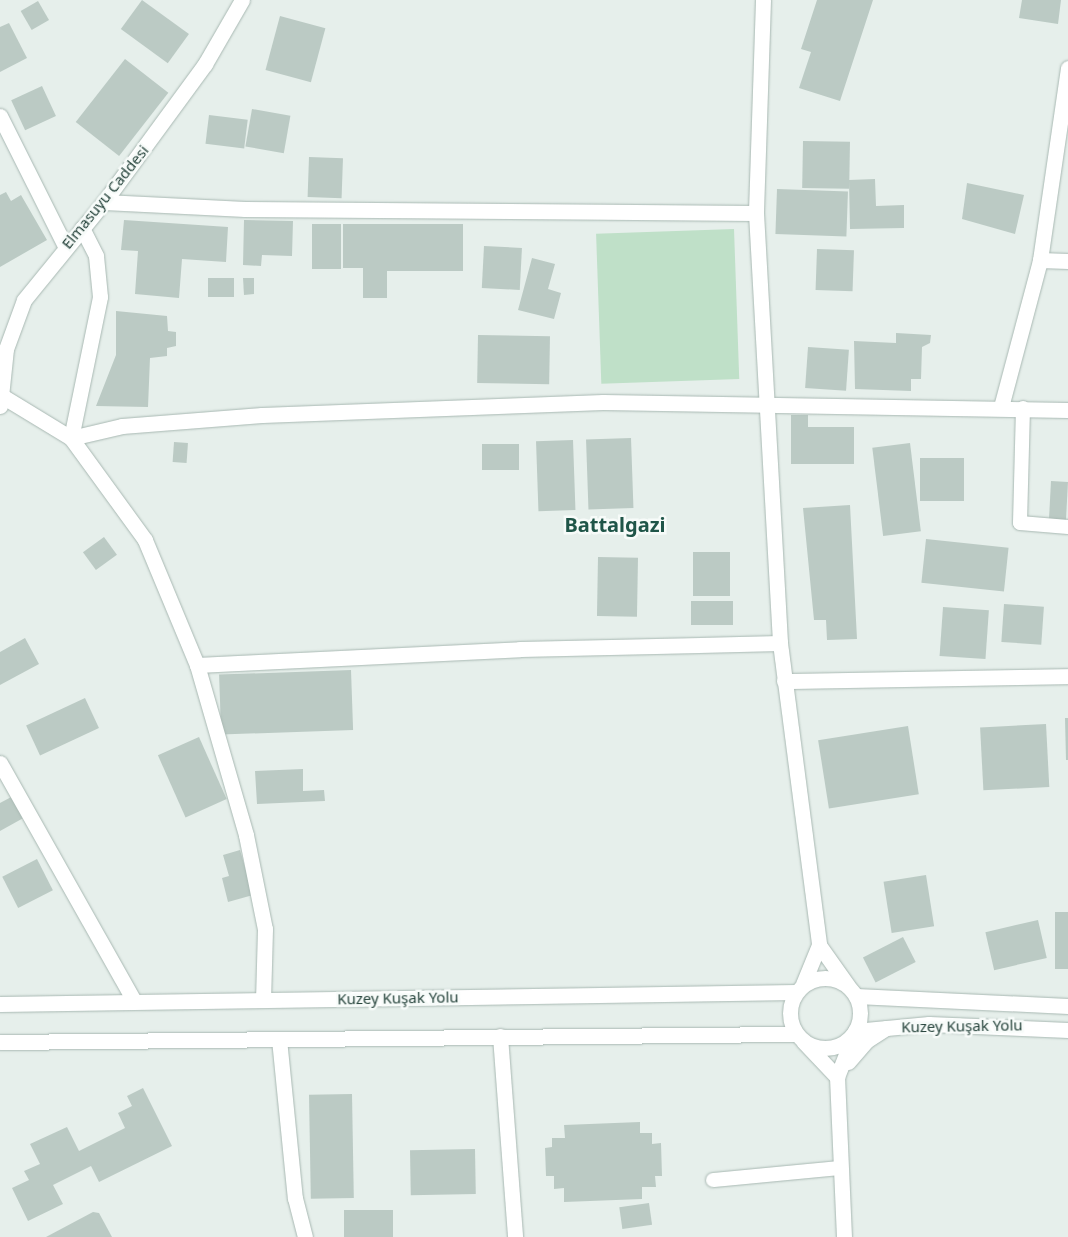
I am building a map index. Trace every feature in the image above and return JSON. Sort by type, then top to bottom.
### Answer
[{"type":"street","name":"Elmasuyu Caddesi","points":[[1,401],[6,348],[16,314],[65,246],[104,202],[205,64],[242,0]]},
{"type":"street","points":[[764,0],[756,213],[780,643],[819,945],[852,991],[860,1020],[837,1077],[844,1237]]},
{"type":"street","points":[[1001,407],[1040,260],[1068,68]]},
{"type":"street","points":[[0,116],[65,246]]},
{"type":"street","points":[[104,202],[245,209],[756,213]]},
{"type":"street","points":[[71,438],[100,297],[96,256],[82,228]]},
{"type":"street","points":[[1040,260],[1068,261]]},
{"type":"street","points":[[1,401],[71,438],[145,540],[197,665],[254,872],[265,929],[264,1000]]},
{"type":"street","points":[[71,438],[122,426],[262,415],[604,402],[766,402],[1068,410]]},
{"type":"street","points":[[197,665],[520,649],[780,643]]},
{"type":"street","points":[[784,681],[1068,676]]},
{"type":"street","points":[[0,762],[134,1001]]},
{"type":"street","points":[[819,945],[789,1013],[800,1037],[837,1077]]},
{"type":"street","points":[[800,988],[826,977],[852,991]]},
{"type":"street","name":"Kuzey Kuşak Yolu","points":[[0,1004],[800,988]]},
{"type":"street","name":"Kuzey Kuşak Yolu","points":[[852,991],[1068,1006]]},
{"type":"street","name":"Kuzey Kuşak Yolu","points":[[855,1031],[929,1024],[1068,1030]]},
{"type":"street","points":[[837,1077],[856,1051],[886,1028]]},
{"type":"street","points":[[0,1042],[500,1036],[800,1037],[813,1046],[836,1046],[855,1031]]},
{"type":"street","points":[[500,1036],[515,1237]]},
{"type":"street","points":[[279,1038],[295,1198],[306,1237]]},
{"type":"lane","points":[[1023,408],[1020,523],[1068,527]]},
{"type":"lane","points":[[712,1180],[840,1168]]},
{"type":"green space","points":[[734,229],[739,379],[601,384],[596,234]]},
{"type":"building","points":[[142,0],[189,34],[168,63],[121,29]]},
{"type":"building","points":[[817,0],[873,0],[840,101],[799,88],[811,52],[801,49]]},
{"type":"building","points":[[1022,0],[1061,0],[1058,24],[1019,18]]},
{"type":"building","points":[[38,1],[49,20],[32,30],[21,11]]},
{"type":"building","points":[[280,16],[325,28],[311,82],[266,70]]},
{"type":"building","points":[[9,23],[27,58],[0,72],[0,27]]},
{"type":"building","points":[[125,59],[168,93],[119,156],[76,122]]},
{"type":"building","points":[[42,86],[56,116],[25,130],[11,100]]},
{"type":"building","points":[[252,109],[290,116],[284,153],[245,146]]},
{"type":"building","points":[[209,115],[248,120],[244,149],[205,144]]},
{"type":"building","points":[[803,141],[850,142],[849,189],[802,188]]},
{"type":"building","points":[[309,157],[343,158],[342,198],[308,197]]},
{"type":"building","points":[[875,179],[876,206],[904,205],[904,228],[850,229],[849,180]]},
{"type":"building","points":[[967,183],[1024,195],[1015,234],[962,219]]},
{"type":"building","points":[[777,189],[848,191],[846,236],[775,234]]},
{"type":"building","points":[[6,192],[11,201],[21,195],[47,240],[0,267],[0,195]]},
{"type":"building","points":[[124,220],[228,227],[226,262],[182,259],[179,298],[135,294],[138,251],[121,250]]},
{"type":"building","points":[[244,220],[293,221],[292,256],[262,255],[261,266],[243,265]]},
{"type":"building","points":[[312,224],[341,224],[341,269],[312,269]]},
{"type":"building","points":[[343,224],[463,224],[463,271],[387,271],[387,298],[363,298],[363,268],[343,268]]},
{"type":"building","points":[[484,246],[522,248],[520,290],[482,288]]},
{"type":"building","points":[[817,249],[854,250],[853,291],[816,290]]},
{"type":"building","points":[[532,258],[555,264],[548,289],[561,293],[554,319],[518,310]]},
{"type":"building","points":[[208,278],[234,278],[234,297],[208,297]]},
{"type":"building","points":[[243,278],[254,278],[254,294],[244,295]]},
{"type":"building","points":[[116,311],[167,316],[168,331],[176,332],[176,346],[167,348],[167,356],[150,358],[148,407],[96,406],[116,355]]},
{"type":"building","points":[[896,333],[931,335],[930,343],[922,347],[921,379],[911,379],[911,391],[855,389],[854,341],[896,343]]},
{"type":"building","points":[[478,335],[550,336],[549,384],[477,383]]},
{"type":"building","points":[[808,347],[849,350],[846,391],[805,388]]},
{"type":"building","points":[[791,415],[808,415],[808,427],[854,427],[854,464],[791,464]]},
{"type":"building","points":[[631,438],[633,508],[588,510],[586,440]]},
{"type":"building","points":[[573,440],[575,510],[538,511],[536,441]]},
{"type":"building","points":[[174,442],[188,443],[187,463],[173,462]]},
{"type":"building","points":[[910,443],[921,531],[883,536],[872,448]]},
{"type":"building","points":[[482,444],[519,444],[519,470],[482,470]]},
{"type":"building","points":[[920,458],[964,458],[964,501],[920,501]]},
{"type":"building","points":[[1051,481],[1068,482],[1066,522],[1049,521]]},
{"type":"building","points":[[850,505],[857,639],[827,640],[826,620],[814,620],[803,508]]},
{"type":"building","points":[[104,537],[117,555],[96,570],[83,552]]},
{"type":"building","points":[[926,539],[1009,548],[1004,591],[921,583]]},
{"type":"building","points":[[693,552],[730,552],[730,596],[693,596]]},
{"type":"building","points":[[598,557],[638,558],[637,617],[597,616]]},
{"type":"building","points":[[691,601],[733,601],[733,625],[691,625]]},
{"type":"building","points":[[1004,604],[1044,607],[1041,645],[1001,642]]},
{"type":"building","points":[[943,607],[989,610],[985,659],[940,656]]},
{"type":"building","points":[[25,638],[39,664],[0,685],[0,652]]},
{"type":"building","points":[[351,670],[353,730],[221,735],[219,675]]},
{"type":"building","points":[[85,698],[99,728],[40,755],[26,725]]},
{"type":"building","points":[[1065,718],[1068,718],[1068,760],[1066,760]]},
{"type":"building","points":[[1046,724],[1049,787],[983,790],[980,727]]},
{"type":"building","points":[[908,726],[919,794],[829,808],[818,740]]},
{"type":"building","points":[[199,737],[227,799],[186,817],[158,755]]},
{"type":"building","points":[[303,769],[303,791],[324,790],[325,801],[257,804],[255,771]]},
{"type":"building","points":[[15,795],[27,816],[0,831],[0,803]]},
{"type":"building","points":[[240,850],[253,895],[228,902],[222,878],[229,876],[223,855]]},
{"type":"building","points":[[37,859],[53,890],[18,908],[2,877]]},
{"type":"building","points":[[926,875],[934,926],[892,933],[884,882]]},
{"type":"building","points":[[1055,912],[1068,912],[1068,969],[1055,969]]},
{"type":"building","points":[[1038,920],[1047,958],[994,970],[985,932]]},
{"type":"building","points":[[903,937],[916,962],[876,982],[863,957]]},
{"type":"building","points":[[143,1088],[172,1146],[99,1182],[91,1166],[53,1185],[63,1204],[28,1221],[12,1188],[29,1180],[24,1171],[40,1164],[30,1144],[67,1127],[79,1151],[125,1128],[118,1113],[132,1106],[127,1096]]},
{"type":"building","points":[[352,1094],[354,1198],[311,1199],[309,1095]]},
{"type":"building","points":[[640,1122],[640,1133],[652,1133],[652,1144],[661,1143],[662,1176],[655,1176],[656,1187],[642,1187],[642,1199],[564,1202],[564,1188],[554,1189],[554,1176],[546,1176],[545,1148],[552,1147],[552,1138],[565,1138],[564,1125]]},
{"type":"building","points":[[475,1149],[476,1194],[411,1195],[410,1150]]},
{"type":"building","points":[[649,1203],[652,1225],[622,1229],[619,1207]]},
{"type":"building","points":[[344,1210],[393,1210],[393,1237],[344,1237]]},
{"type":"building","points":[[93,1212],[99,1213],[112,1237],[46,1237]]},
{"type":"district","name":"Battalgazi","points":[[615,524]]}]
